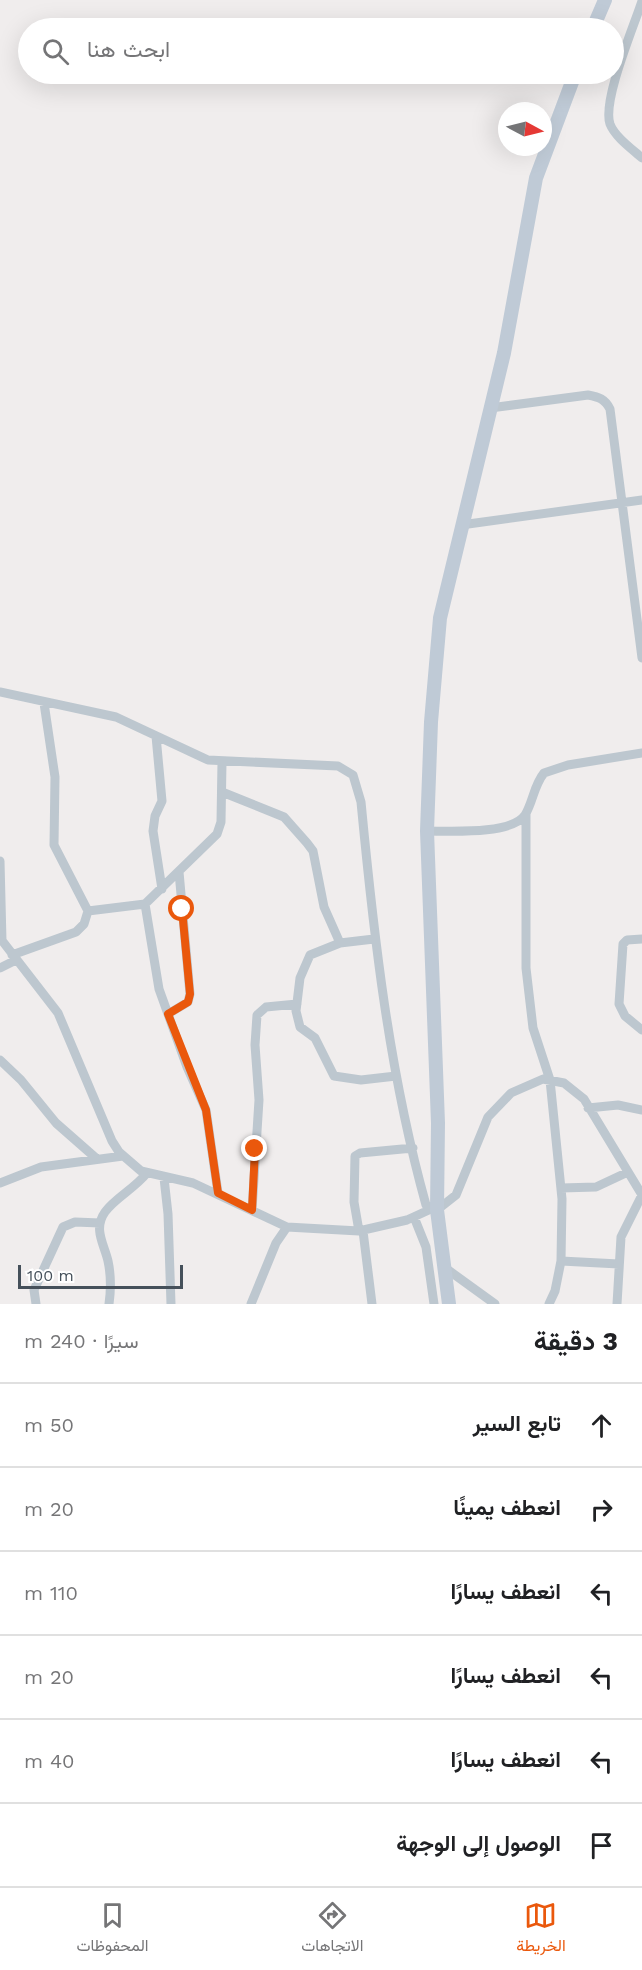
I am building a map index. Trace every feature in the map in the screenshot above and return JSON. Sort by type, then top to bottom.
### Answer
[{"type":"street","points":[[597,18],[605,0]]},
{"type":"street","points":[[624,54],[642,1]]},
{"type":"street","points":[[449,1304],[434,1209],[438,1123],[427,831],[431,722],[440,618],[504,353],[536,178],[571,84]]},
{"type":"street","points":[[614,84],[609,114],[610,124],[642,159]]},
{"type":"street","points":[[490,408],[588,395],[603,399],[610,409],[642,658]]},
{"type":"street","points":[[461,525],[642,500]]},
{"type":"street","points":[[0,692],[116,717],[208,760],[326,764],[338,766],[353,775],[361,802],[374,939],[396,1076],[426,1204],[434,1209]]},
{"type":"street","points":[[0,968],[14,958],[76,932],[84,924],[88,912],[54,845],[56,777],[44,703]]},
{"type":"street","points":[[156,736],[162,801],[155,816],[153,831],[162,889]]},
{"type":"street","points":[[427,831],[503,828],[519,822],[526,814],[544,773],[568,765],[642,753]]},
{"type":"street","points":[[88,912],[144,904],[179,873],[217,834],[222,792],[222,762]]},
{"type":"street","points":[[222,792],[284,817],[307,843],[313,851],[324,906],[340,944]]},
{"type":"street","points":[[526,814],[526,968],[533,1028],[550,1080],[561,1188],[561,1261],[555,1291],[549,1304]]},
{"type":"street","points":[[0,861],[1,939],[58,1013],[112,1141],[123,1156],[147,1173],[193,1184],[218,1193],[287,1227],[361,1231],[414,1217],[434,1209],[456,1195],[482,1130],[498,1105],[521,1087],[543,1079],[550,1080],[571,1088],[584,1099],[642,1195],[623,1229],[617,1304]]},
{"type":"street","points":[[168,1014],[188,1002],[190,994],[179,873]]},
{"type":"street","points":[[144,904],[159,989],[206,1110],[218,1193]]},
{"type":"street","points":[[374,939],[340,944],[315,952],[306,959],[300,978],[297,1004],[300,1027],[315,1038],[334,1076],[361,1080],[396,1076]]},
{"type":"street","points":[[642,939],[627,940],[622,944],[619,1004],[625,1016],[642,1030]]},
{"type":"street","points":[[252,1210],[258,1100],[255,1045],[257,1015],[266,1007],[297,1004]]},
{"type":"street","points":[[0,1060],[21,1080],[56,1123],[96,1159]]},
{"type":"street","points":[[588,1108],[618,1105],[642,1110]]},
{"type":"street","points":[[372,1304],[361,1231],[354,1202],[355,1156],[360,1153],[413,1148]]},
{"type":"street","points":[[0,1184],[42,1167],[123,1156]]},
{"type":"street","points":[[561,1188],[596,1187],[628,1172]]},
{"type":"street","points":[[109,1304],[110,1273],[100,1237],[100,1223],[107,1209],[139,1184],[147,1173]]},
{"type":"street","points":[[164,1178],[168,1214],[171,1304]]},
{"type":"street","points":[[414,1217],[426,1247],[434,1304]]},
{"type":"street","points":[[36,1304],[34,1290],[63,1227],[75,1222],[100,1223]]},
{"type":"street","points":[[251,1304],[276,1243],[287,1227]]},
{"type":"street","points":[[561,1261],[619,1264]]},
{"type":"street","points":[[444,1267],[495,1304]]},
{"type":"route","points":[[182,909],[190,994],[184,1006],[168,1014],[187,1067],[206,1110],[218,1193],[252,1210],[255,1149]]}]
